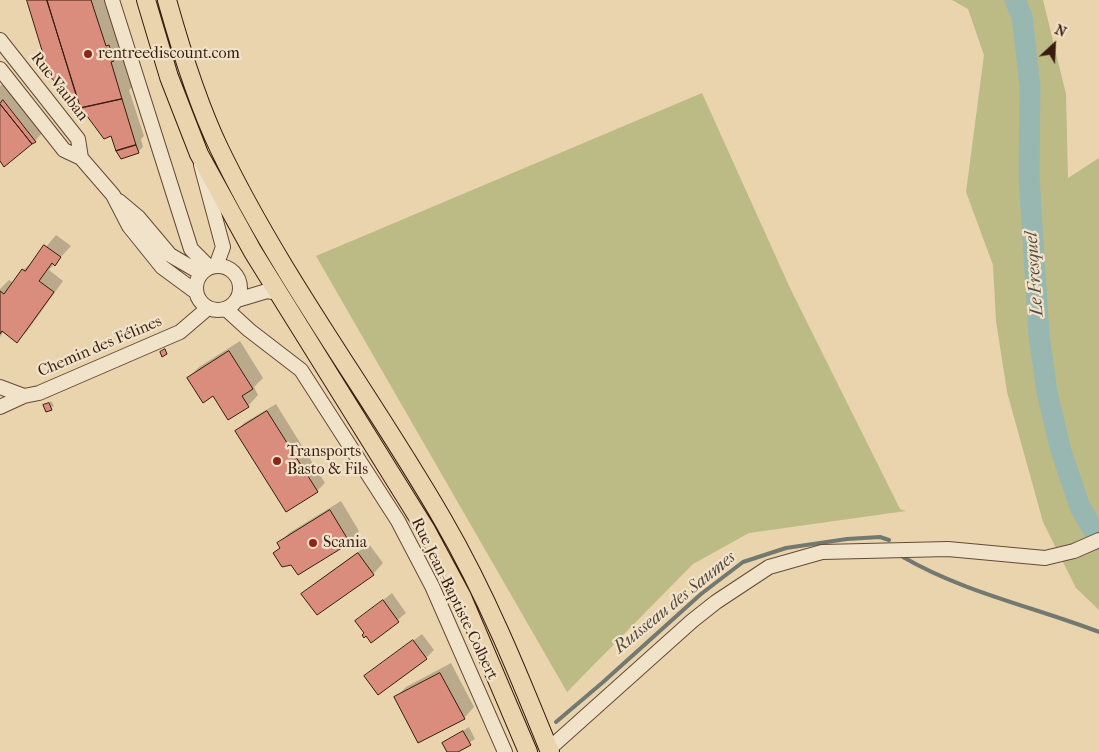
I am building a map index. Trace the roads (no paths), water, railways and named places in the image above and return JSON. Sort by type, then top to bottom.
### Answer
[{"type":"main road","points":[[146,0],[169,77],[199,154],[253,252],[426,530],[462,597],[528,752]]},
{"type":"main road","points":[[167,0],[180,46],[219,147],[248,203],[303,297],[443,520],[480,589],[513,660],[549,751]]},
{"type":"street","points":[[112,0],[190,249],[209,269]]},
{"type":"street","name":"Rue Vauban","points":[[0,40],[78,139],[81,158]]},
{"type":"street","name":"Rue Vauban","points":[[0,69],[64,150],[81,158],[113,195],[138,217],[170,255],[209,269]]},
{"type":"street","points":[[199,154],[223,247],[209,269],[196,282],[196,292],[200,302],[208,308],[217,311],[226,309],[237,300],[267,291],[279,293]]},
{"type":"street","name":"Rue Vauban","points":[[113,195],[129,226],[162,267],[196,292]]},
{"type":"street","points":[[209,269],[223,267],[236,275],[240,287],[237,300]]},
{"type":"street","name":"Chemin des Félines","points":[[0,387],[24,396],[39,393],[180,332],[208,308]]},
{"type":"street","name":"Rue Jean-Baptiste Colbert","points":[[226,309],[249,330],[301,370],[398,521],[432,586],[505,752]]},
{"type":"street","points":[[0,407],[24,396]]},
{"type":"street","points":[[549,751],[692,621],[716,602],[769,567],[822,552],[948,549],[1045,558],[1086,546],[1099,540]]},
{"type":"waterway","name":"Le Fresquel","points":[[1015,0],[1022,16],[1030,86],[1029,176],[1039,335],[1047,392],[1061,451],[1080,507],[1099,540]]},
{"type":"waterway","name":"Ruisseau des Saumes","points":[[556,722],[701,594],[743,562],[786,548],[847,539],[880,537],[889,540]]},
{"type":"waterway","name":"Ruisseau des Saumes","points":[[903,557],[974,590],[1099,632]]},
{"type":"place","name":"rentreediscount.com","points":[[88,54]]},
{"type":"place","name":"Transports Basto & Fils","points":[[277,461]]},
{"type":"place","name":"Scania","points":[[313,543]]}]
